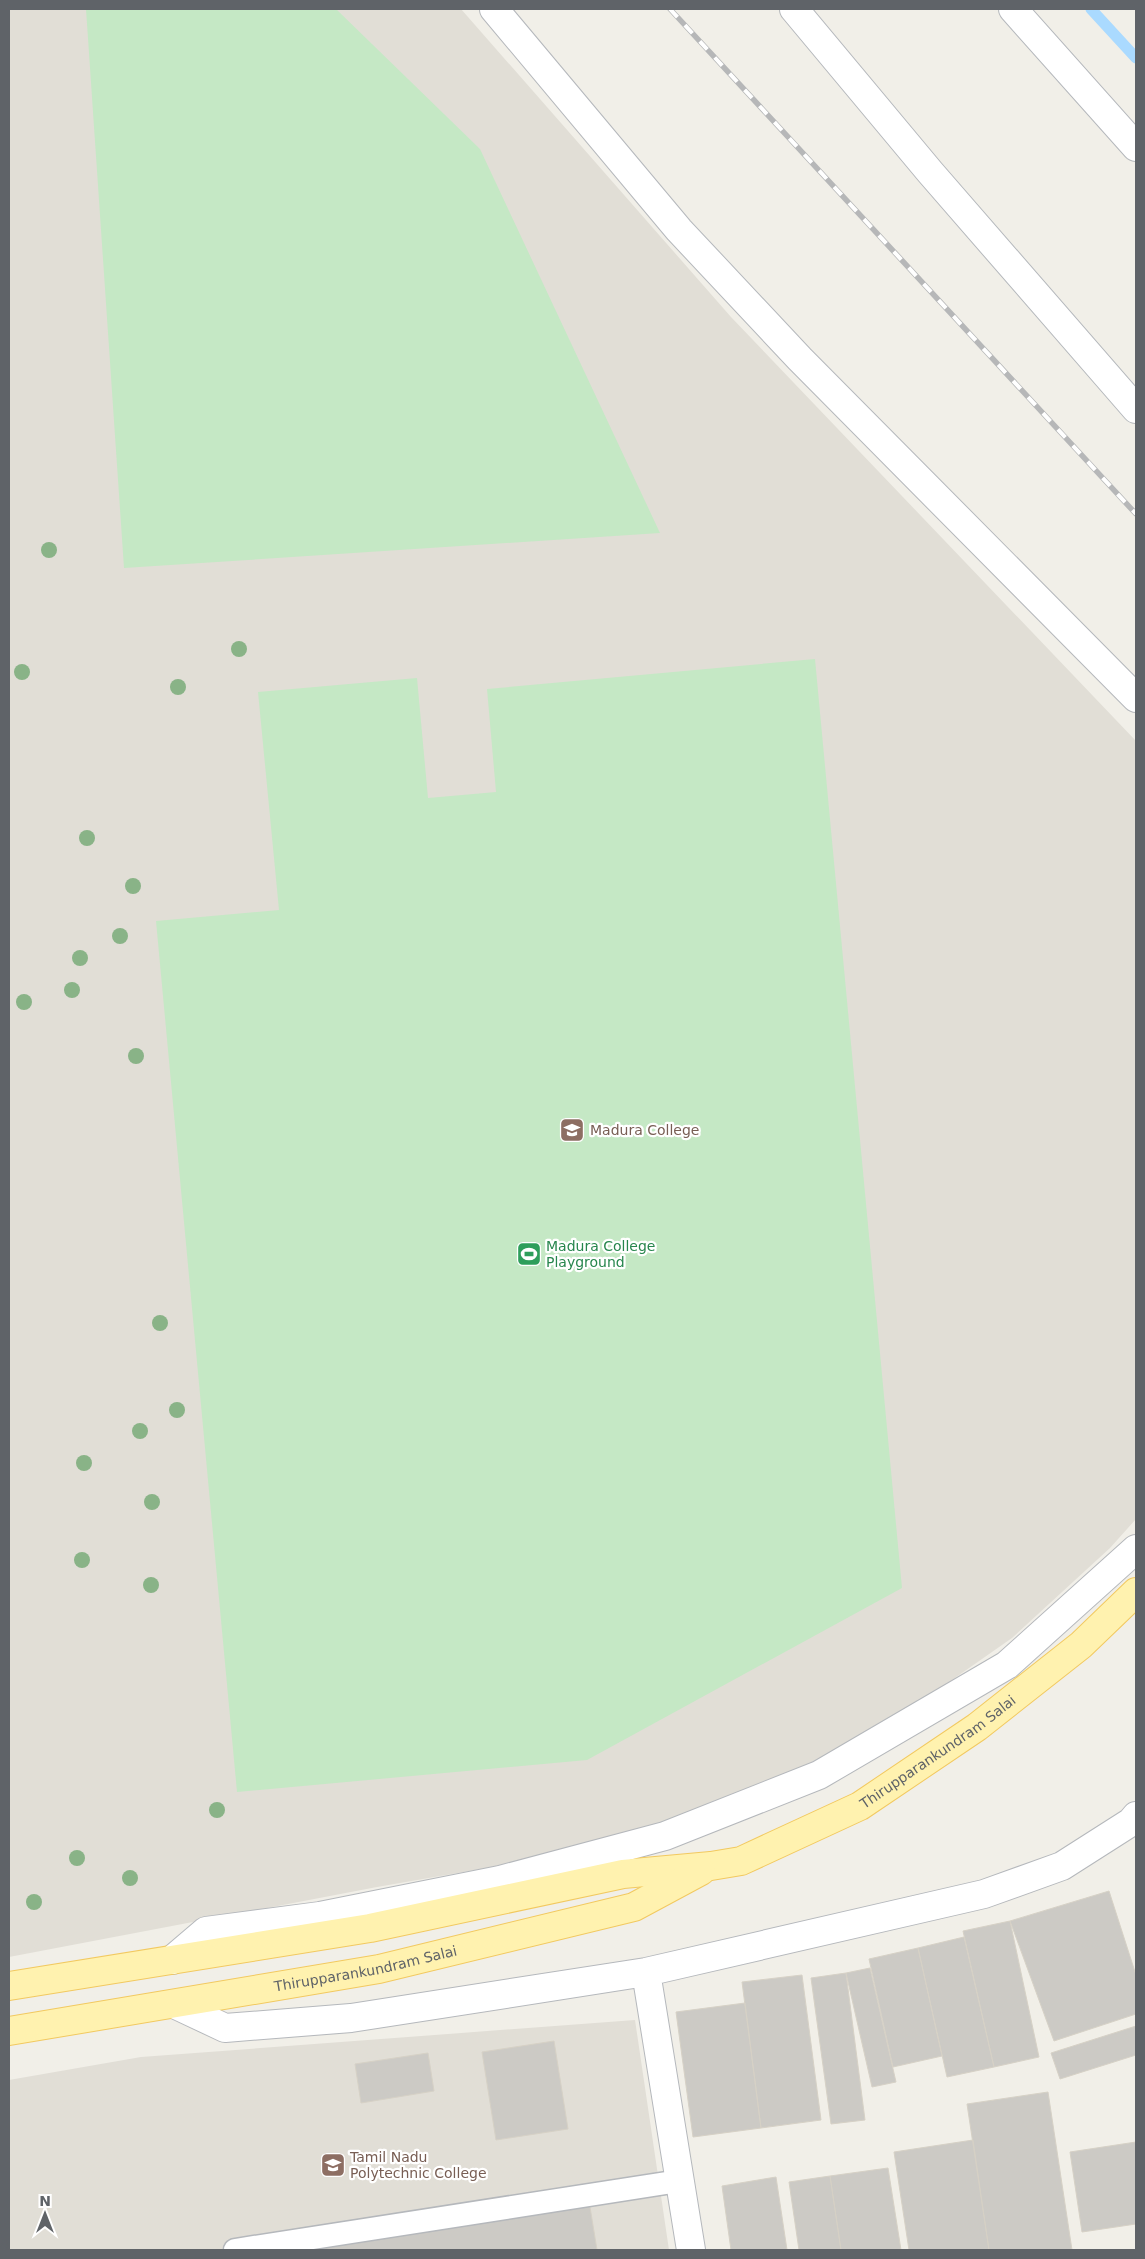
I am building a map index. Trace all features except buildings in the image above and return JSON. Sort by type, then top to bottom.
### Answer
[{"type":"main road","name":"Thirupparankundram Salai","points":[[9,1986],[370,1928],[624,1874],[711,1866],[741,1861],[860,1806],[969,1732],[1081,1645],[1136,1592]]},
{"type":"main road","name":"Thirupparankundram Salai","points":[[9,2031],[379,1970],[634,1907],[711,1866]]},
{"type":"street","points":[[494,9],[693,244],[800,359],[1136,698]]},
{"type":"street","points":[[794,9],[930,172],[1136,410]]},
{"type":"street","points":[[1013,9],[1136,147]]},
{"type":"street","points":[[172,1960],[206,1931],[320,1916],[500,1880],[665,1836],[819,1775],[1007,1665],[1136,1550]]},
{"type":"street","points":[[174,2004],[225,2028],[351,2018],[646,1972],[984,1894],[1062,1866],[1134,1822]]},
{"type":"street","points":[[646,1972],[691,2250]]},
{"type":"lane","points":[[235,2250],[679,2181]]},
{"type":"shaded area","name":"Madura College","points":[[9,9],[461,9],[731,317],[1136,741],[1136,1519],[1110,1548],[1012,1638],[899,1717],[817,1766],[723,1803],[604,1842],[498,1866],[9,1957]]},
{"type":"shaded area","name":"Tamil Nadu Polytechnic College","points":[[635,2020],[669,2250],[9,2250],[9,2080],[141,2057]]},
{"type":"green space","points":[[86,9],[336,9],[480,149],[660,533],[124,568]]},
{"type":"green space","name":"Madura College Playground","points":[[815,659],[902,1588],[587,1760],[237,1792],[156,921],[279,910],[258,692],[417,678],[428,798],[496,792],[487,689]]},
{"type":"waterway","points":[[1091,9],[1136,58]]},
{"type":"railway","points":[[670,9],[1136,514]]},
{"type":"place","name":"Madura College","points":[[572,1130]]},
{"type":"place","name":"Madura College Playground","points":[[529,1254]]},
{"type":"place","name":"Tamil Nadu Polytechnic College","points":[[333,2165]]}]
